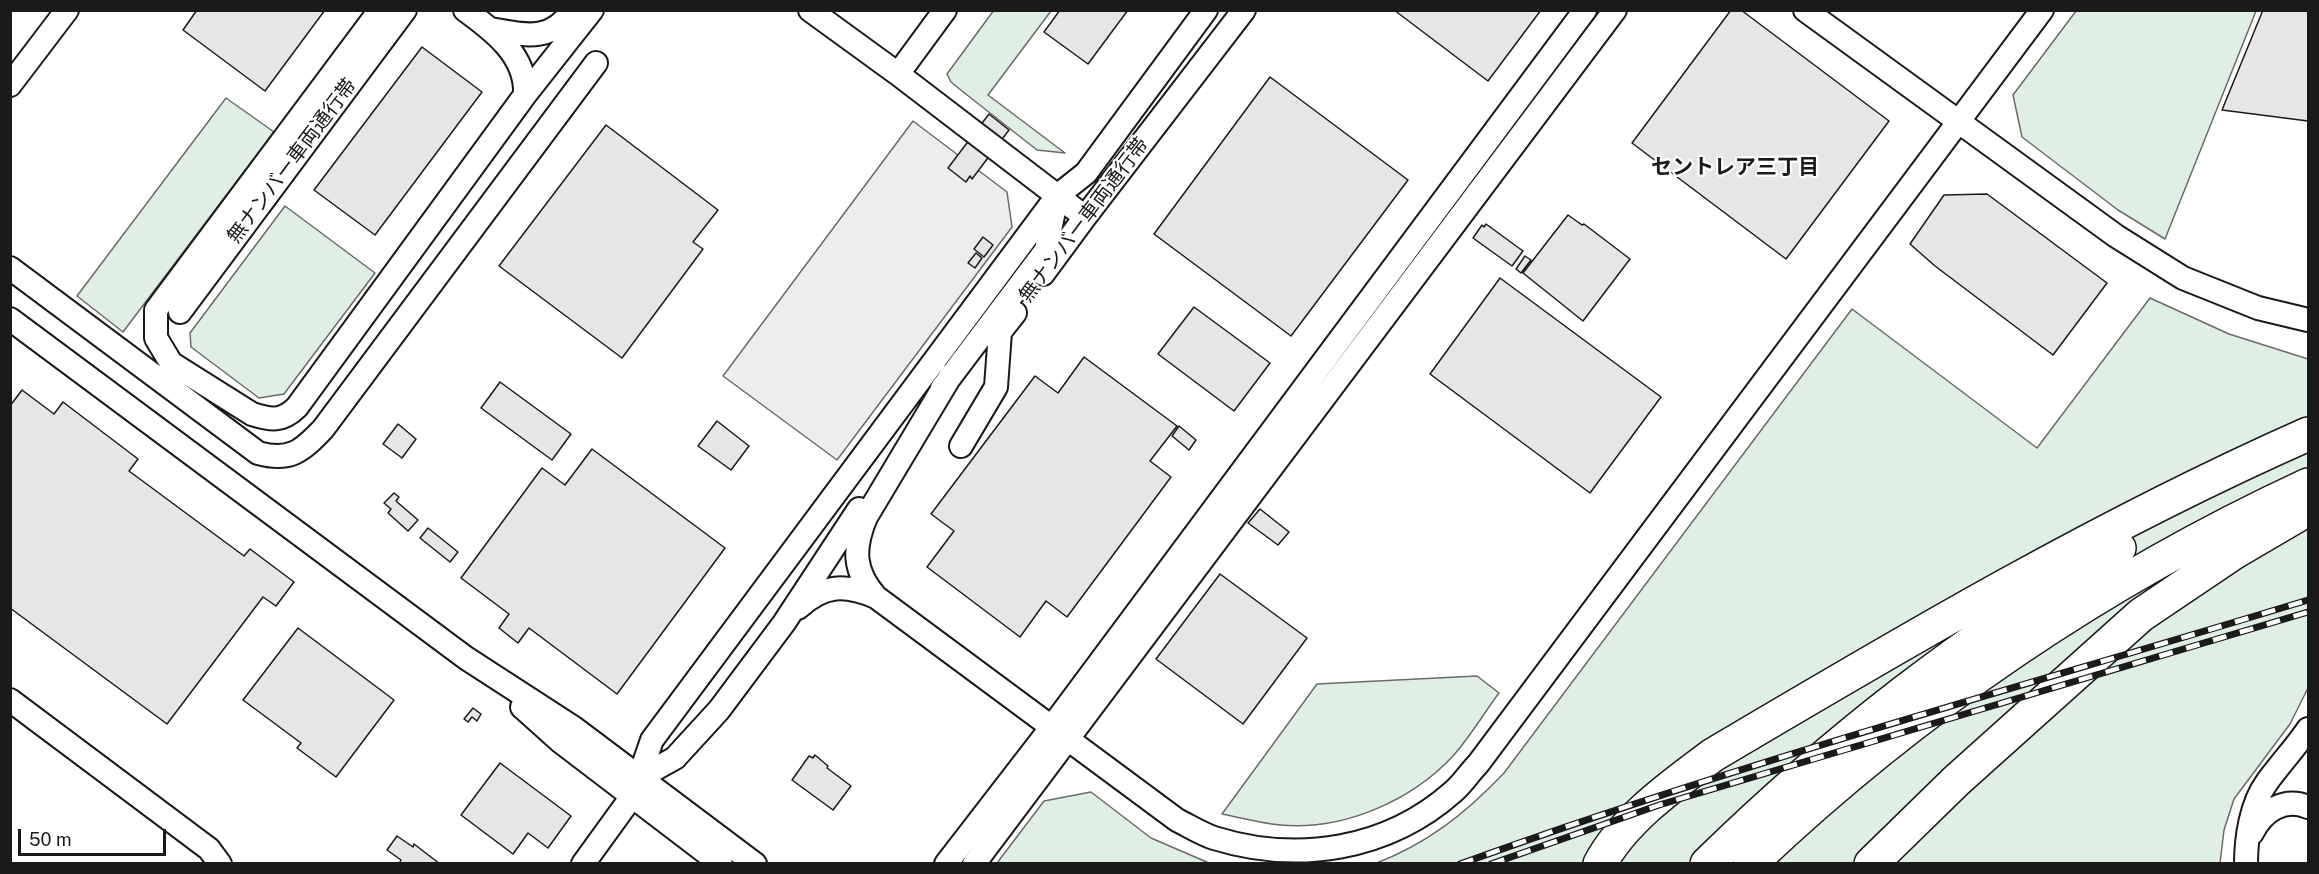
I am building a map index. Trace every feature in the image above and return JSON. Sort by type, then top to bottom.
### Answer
[{"type":"highway","points":[[1599,864],[1625,828],[1678,781],[1713,755],[1930,628],[2061,555],[2167,499],[2308,434]]},
{"type":"highway","points":[[1707,864],[1793,783],[1861,726],[1940,664],[1997,624],[2134,540],[2206,501],[2308,452]]},
{"type":"highway","points":[[1750,864],[1863,763],[1937,705],[2043,631],[2166,556],[2308,484]]},
{"type":"highway","points":[[1870,864],[1973,765],[2142,615],[2233,553],[2308,509]]},
{"type":"street","points":[[10,85],[66,10]]},
{"type":"street","points":[[380,10],[156,310],[156,338],[171,363],[252,414],[278,420],[289,415],[297,407],[525,95],[592,10]]},
{"type":"street","name":"無ナンバー車両通行帯","points":[[180,312],[405,10]]},
{"type":"street","points":[[465,10],[491,29],[520,62],[526,84],[525,95]]},
{"type":"street","points":[[491,29],[530,35],[542,34],[554,29],[573,10]]},
{"type":"street","points":[[810,10],[1085,217]]},
{"type":"street","points":[[898,74],[945,10]]},
{"type":"street","points":[[583,864],[637,786],[652,740],[1057,196],[1086,173],[1206,10]]},
{"type":"street","name":"無ナンバー車両通行帯","points":[[961,446],[996,387],[1000,332],[1244,10]]},
{"type":"street","points":[[974,864],[1059,734],[1586,10]]},
{"type":"street","points":[[946,864],[1059,734],[1615,10]]},
{"type":"street","points":[[1805,10],[2116,236],[2183,278],[2258,308],[2308,320]]},
{"type":"street","points":[[951,375],[866,517],[858,536],[856,551],[858,565],[868,588],[876,597],[1177,820],[1212,837],[1254,848],[1298,852],[1334,848],[1382,834],[1427,811],[1454,790],[1501,734],[2042,10]]},
{"type":"street","points":[[10,268],[258,453],[285,456],[294,453],[306,447],[323,429],[596,63]]},
{"type":"street","points":[[637,786],[675,758],[718,710],[784,623],[951,375],[1046,250],[1057,196]]},
{"type":"street","points":[[10,319],[466,658],[561,742],[637,786],[755,864]]},
{"type":"street","points":[[784,623],[808,599],[832,589],[845,587],[876,597]]},
{"type":"street","points":[[700,675],[709,682],[718,710]]},
{"type":"street","points":[[10,700],[209,849],[220,864]]},
{"type":"street","points":[[2246,854],[2253,811],[2266,783],[2308,729]]},
{"type":"street","points":[[637,786],[639,802],[721,864]]},
{"type":"street","points":[[2246,854],[2257,823],[2265,813],[2282,804],[2300,804],[2308,807]]},
{"type":"green space","points":[[994,10],[1051,11],[988,95],[1065,153],[1037,150],[951,82],[947,74]]},
{"type":"green space","points":[[2076,11],[2256,11],[2165,239],[2118,210],[2022,137],[2013,95]]},
{"type":"green space","points":[[226,98],[274,132],[123,332],[77,296]]},
{"type":"green space","points":[[285,206],[375,273],[284,394],[259,398],[191,347],[190,333]]},
{"type":"green space","points":[[2150,298],[2229,334],[2308,359],[2308,688],[2290,724],[2234,799],[2224,830],[2220,863],[1374,864],[1411,847],[1460,815],[1504,773],[1852,309],[2037,448]]},
{"type":"green space","points":[[1477,676],[1499,693],[1453,756],[1417,787],[1396,799],[1351,818],[1304,826],[1273,824],[1222,814],[1317,684]]},
{"type":"green space","points":[[1091,792],[1151,838],[1209,863],[997,863],[1044,801]]},
{"type":"shaded area","points":[[913,121],[1007,192],[1012,227],[837,460],[723,376]]},
{"type":"building","points":[[197,10],[325,10],[265,91],[183,30]]},
{"type":"building","points":[[1060,10],[1128,10],[1088,64],[1044,32]]},
{"type":"building","points":[[1394,10],[1541,10],[1488,81]]},
{"type":"building","points":[[1731,10],[1741,10],[1889,121],[1786,259],[1632,143]]},
{"type":"building","points":[[2263,10],[2308,10],[2308,121],[2222,110]]},
{"type":"building","points":[[422,47],[482,92],[375,235],[314,190]]},
{"type":"building","points":[[1270,77],[1408,180],[1291,336],[1154,234]]},
{"type":"building","points":[[989,114],[1009,130],[972,179],[970,176],[966,182],[948,168]]},
{"type":"building","points":[[606,125],[718,210],[693,242],[703,249],[622,358],[499,266]]},
{"type":"building","points":[[1987,194],[2107,283],[2053,355],[1935,266],[1910,244],[1944,195]]},
{"type":"building","points":[[1568,215],[1582,225],[1584,224],[1630,259],[1583,321],[1523,273]]},
{"type":"building","points":[[1486,224],[1523,251],[1512,266],[1473,238],[1482,225],[1484,227]]},
{"type":"building","points":[[983,237],[993,245],[984,257],[974,249]]},
{"type":"building","points":[[976,253],[982,258],[975,268],[968,263]]},
{"type":"building","points":[[1525,256],[1531,260],[1521,273],[1516,269]]},
{"type":"building","points":[[1500,278],[1661,397],[1590,493],[1430,374]]},
{"type":"building","points":[[1194,307],[1270,363],[1234,411],[1158,354]]},
{"type":"building","points":[[1084,357],[1177,426],[1150,461],[1171,477],[1067,617],[1046,601],[1020,637],[927,567],[954,531],[931,514],[1035,376],[1058,393]]},
{"type":"building","points":[[500,382],[571,434],[552,460],[481,408]]},
{"type":"building","points":[[22,390],[54,414],[63,402],[138,459],[129,471],[244,556],[250,549],[294,582],[276,606],[263,597],[167,724],[10,608],[10,406]]},
{"type":"building","points":[[717,421],[749,446],[731,470],[698,446]]},
{"type":"building","points":[[398,424],[416,439],[402,458],[383,444]]},
{"type":"building","points":[[1179,426],[1196,440],[1189,450],[1172,436]]},
{"type":"building","points":[[592,449],[725,548],[617,694],[529,628],[518,643],[499,628],[509,614],[461,578],[542,468],[565,485]]},
{"type":"building","points":[[394,493],[399,497],[396,501],[418,520],[408,531],[388,513],[391,509],[384,503]]},
{"type":"building","points":[[1260,509],[1289,532],[1278,545],[1248,523]]},
{"type":"building","points":[[428,528],[458,552],[450,562],[420,538]]},
{"type":"building","points":[[1220,574],[1307,638],[1243,724],[1156,659]]},
{"type":"building","points":[[298,628],[394,700],[336,777],[297,748],[301,743],[243,700]]},
{"type":"building","points":[[473,708],[481,714],[477,721],[472,717],[468,722],[464,719]]},
{"type":"building","points":[[815,755],[828,766],[827,768],[851,786],[833,810],[792,780],[809,756],[813,758]]},
{"type":"building","points":[[500,763],[571,816],[548,848],[528,833],[513,854],[461,815]]},
{"type":"building","points":[[397,836],[413,847],[414,844],[440,864],[399,864],[401,860],[387,850]]},
{"type":"railway","points":[[1460,864],[1670,792],[1882,726],[2308,600]]},
{"type":"railway","points":[[1491,864],[1659,805],[2308,612]]},
{"type":"district","name":"セントレア三丁目","points":[[1735,168]]}]
